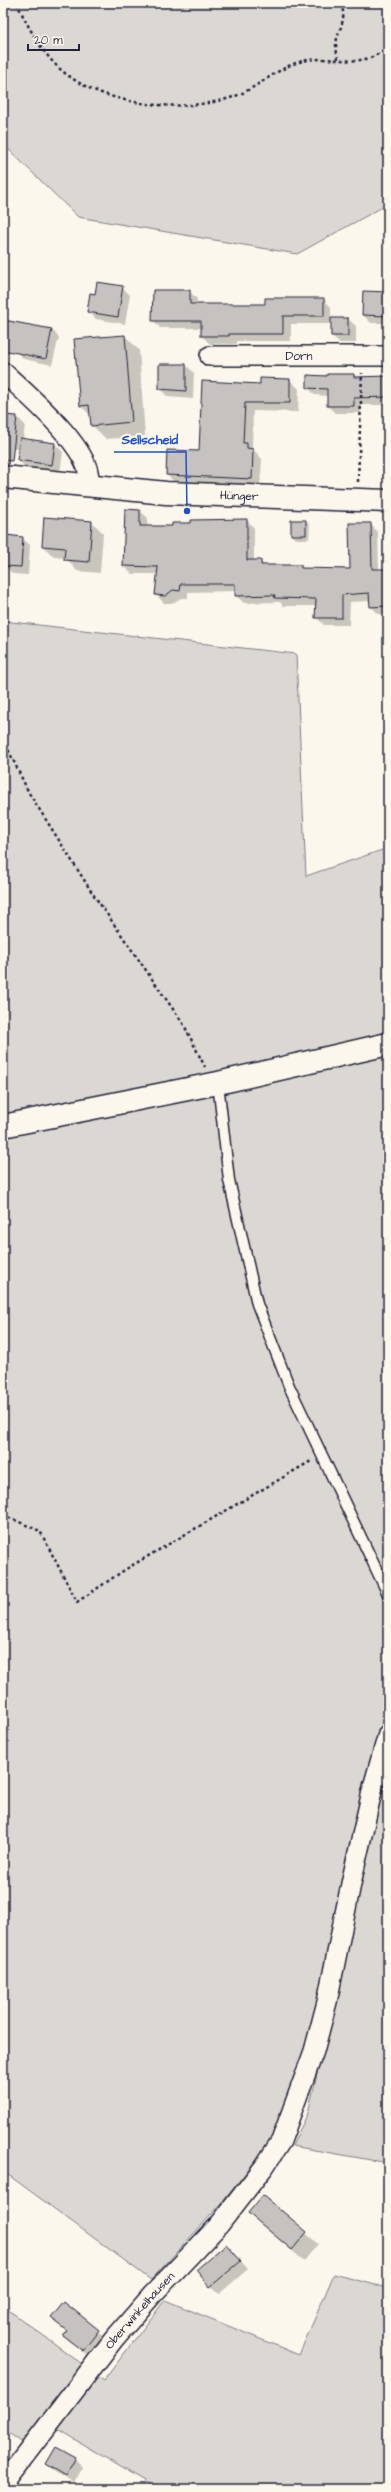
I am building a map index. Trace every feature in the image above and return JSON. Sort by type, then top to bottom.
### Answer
[{"type":"street","name":"Dorn","points":[[210,356],[388,356]]},
{"type":"street","points":[[3,372],[56,425],[79,452],[87,466],[90,486]]},
{"type":"street","name":"Hünger","points":[[3,477],[173,493],[388,501]]},
{"type":"street","points":[[3,1126],[218,1083],[388,1044]]},
{"type":"street","name":"Oberwinkelhausen","points":[[3,2484],[114,2339],[153,2294],[219,2225],[264,2167],[281,2141],[314,2051],[326,2009],[364,1825],[388,1734]]},
{"type":"lane","points":[[218,1083],[229,1180],[257,1304],[286,1379],[388,1594]]},
{"type":"path","points":[[17,3],[31,31],[59,69],[87,87],[108,95],[178,107],[204,105],[234,97],[298,62],[316,58],[358,62],[380,54],[388,46]]},
{"type":"path","points":[[338,59],[336,43],[343,24],[343,9],[340,3]]},
{"type":"path","points":[[358,500],[362,374]]},
{"type":"path","points":[[3,739],[29,793],[92,894],[184,1025],[208,1075],[218,1083]]},
{"type":"path","points":[[3,1514],[40,1531],[77,1602],[126,1569],[323,1455]]},
{"type":"shaded area","points":[[3,3],[388,3],[388,204],[297,254],[78,217],[3,144]]},
{"type":"shaded area","points":[[3,621],[296,654],[306,876],[388,848],[388,1036],[3,1116]]},
{"type":"shaded area","points":[[388,1051],[388,1704],[365,1787],[307,2048],[271,2141],[221,2204],[151,2280],[3,2171],[3,1133]]},
{"type":"shaded area","points":[[388,1767],[388,2163],[292,2146],[308,2113]]},
{"type":"shaded area","points":[[334,2274],[383,2287],[388,2275],[388,2489],[149,2489],[149,2484],[59,2430],[24,2444],[3,2429],[3,2306],[104,2380],[165,2300],[299,2355]]},
{"type":"building","points":[[97,282],[123,286],[118,317],[87,312],[90,293],[95,294]]},
{"type":"building","points":[[153,290],[190,290],[190,304],[265,304],[265,298],[324,298],[324,316],[283,316],[283,334],[229,334],[229,336],[201,336],[201,321],[152,321]]},
{"type":"building","points":[[363,291],[388,292],[388,316],[362,315]]},
{"type":"building","points":[[331,318],[348,318],[348,336],[331,336]]},
{"type":"building","points":[[3,320],[52,329],[46,359],[3,350]]},
{"type":"building","points":[[125,335],[132,422],[91,426],[89,405],[80,406],[74,339]]},
{"type":"building","points":[[159,364],[186,364],[186,391],[159,389]]},
{"type":"building","points":[[327,374],[354,374],[354,377],[388,376],[388,397],[354,398],[354,406],[327,406],[327,389],[307,388],[307,375],[327,376]]},
{"type":"building","points":[[260,378],[290,379],[290,403],[245,403],[243,443],[247,443],[247,448],[253,449],[252,479],[166,475],[167,450],[199,451],[202,381],[260,384]]},
{"type":"building","points":[[3,415],[17,416],[12,461],[3,460]]},
{"type":"building","points":[[20,438],[55,443],[52,465],[17,460]]},
{"type":"building","points":[[125,509],[140,510],[140,526],[172,526],[172,523],[191,523],[191,520],[247,519],[247,560],[261,560],[261,565],[301,565],[301,568],[350,569],[349,523],[371,523],[372,569],[388,569],[388,606],[370,607],[369,593],[342,595],[342,618],[315,618],[316,599],[274,598],[275,595],[235,596],[235,584],[181,584],[180,591],[173,590],[165,596],[155,595],[158,567],[123,566]]},
{"type":"building","points":[[44,517],[92,521],[89,562],[64,560],[65,548],[42,546]]},
{"type":"building","points":[[291,520],[306,520],[306,535],[291,535]]},
{"type":"building","points":[[6,535],[23,537],[21,567],[4,566]]},
{"type":"building","points":[[263,2195],[307,2232],[292,2250],[248,2213]]},
{"type":"building","points":[[226,2244],[241,2261],[210,2287],[196,2270]]},
{"type":"building","points":[[64,2302],[99,2330],[83,2351],[63,2336],[68,2331],[51,2318]]},
{"type":"building","points":[[56,2447],[76,2458],[66,2476],[46,2464]]},
{"type":"place","name":"Sellscheid","points":[[187,511]]}]
